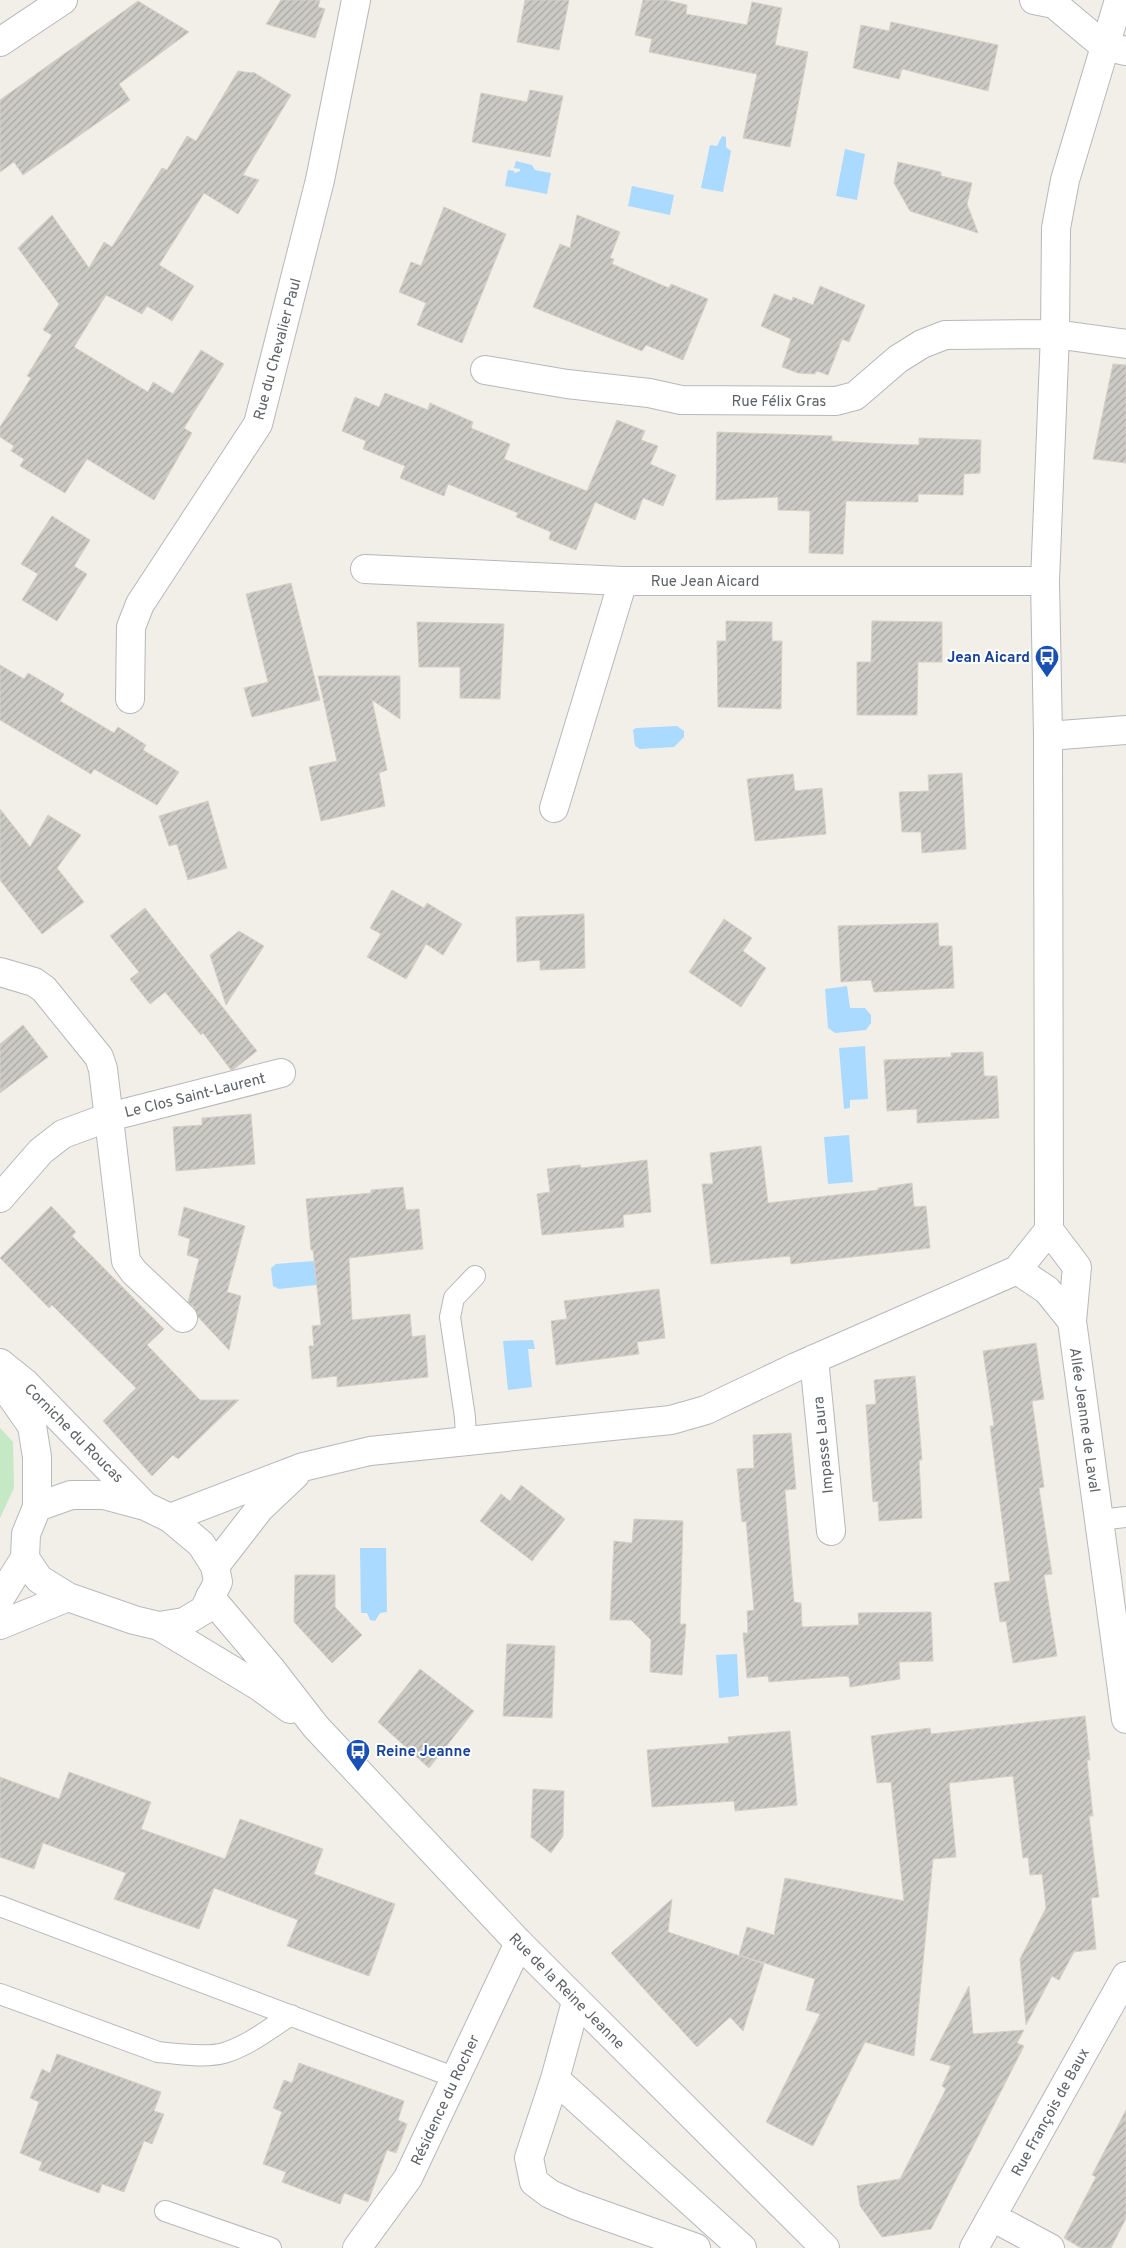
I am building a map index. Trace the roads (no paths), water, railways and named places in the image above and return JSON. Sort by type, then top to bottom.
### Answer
[{"type":"street","points":[[0,42],[63,0]]},
{"type":"street","name":"Rue du Chevalier Paul","points":[[130,699],[131,627],[140,604],[258,424],[320,180],[356,0]]},
{"type":"street","points":[[1034,0],[1054,4],[1115,48]]},
{"type":"street","points":[[170,1518],[303,1467],[370,1450],[671,1420],[706,1410],[814,1359],[1017,1270],[1049,1230],[1048,736],[1045,581],[1055,334],[1056,228],[1065,180],[1115,48],[1119,0]]},
{"type":"street","name":"Rue Félix Gras","points":[[485,370],[567,384],[649,393],[681,400],[836,401],[855,396],[898,359],[922,344],[945,335],[1055,334],[1126,344]]},
{"type":"street","name":"Rue Jean Aicard","points":[[365,569],[623,581],[1045,581]]},
{"type":"street","points":[[554,808],[623,581]]},
{"type":"street","points":[[1048,736],[1126,730]]},
{"type":"street","name":"Le Clos Saint-Laurent","points":[[0,972],[34,982],[44,989],[99,1057],[103,1069],[126,1261],[134,1272],[183,1318]]},
{"type":"street","name":"Le Clos Saint-Laurent","points":[[0,1198],[50,1142],[63,1134],[109,1117],[281,1073]]},
{"type":"street","name":"Allée Jeanne de Laval","points":[[1049,1230],[1077,1267],[1072,1321],[1126,1719]]},
{"type":"street","points":[[1017,1270],[1047,1290],[1072,1321]]},
{"type":"street","name":"Impasse Laura","points":[[814,1359],[831,1531]]},
{"type":"street","name":"Corniche du Roucas","points":[[0,1363],[25,1383],[145,1506]]},
{"type":"street","name":"Corniche du Roucas","points":[[0,1370],[11,1396],[32,1426],[37,1456],[37,1507]]},
{"type":"street","points":[[215,1566],[260,1508],[303,1467]]},
{"type":"street","points":[[0,1598],[25,1558],[26,1534],[37,1507],[71,1495],[104,1496],[145,1506],[170,1518],[201,1544],[215,1566],[218,1582],[204,1610],[184,1622],[159,1626],[134,1620],[68,1597],[39,1579],[25,1558]]},
{"type":"street","points":[[0,1625],[68,1597]]},
{"type":"street","name":"Rue de la Reine Jeanne","points":[[210,1597],[271,1669],[316,1727],[519,1943],[824,2248]]},
{"type":"street","name":"Rue de la Reine Jeanne","points":[[159,1626],[260,1687],[316,1727]]},
{"type":"street","name":"Résidence du Rocher","points":[[357,2248],[408,2178],[519,1943]]},
{"type":"street","name":"Rue François de Baux","points":[[974,2248],[1126,1976]]},
{"type":"street","points":[[576,2002],[555,2079],[530,2158],[534,2182],[550,2194],[576,2205],[696,2248]]},
{"type":"street","points":[[555,2079],[742,2248]]},
{"type":"street","points":[[992,2217],[1050,2248]]},
{"type":"lane","points":[[466,1439],[465,1417],[450,1317],[454,1298],[476,1276]]},
{"type":"lane","points":[[1099,1520],[1126,1517]]},
{"type":"lane","points":[[0,1906],[456,2078]]},
{"type":"lane","points":[[0,1994],[158,2052],[177,2054],[221,2054],[243,2046],[290,2015]]},
{"type":"lane","points":[[165,2211],[271,2248]]},
{"type":"water","points":[[722,136],[726,137],[726,147],[731,151],[723,192],[701,188],[710,145],[717,146]]},
{"type":"water","points":[[845,149],[865,154],[857,200],[836,196]]},
{"type":"water","points":[[516,161],[532,165],[535,170],[551,173],[547,194],[505,186],[508,170],[514,171],[514,173],[520,171],[520,169],[514,168]]},
{"type":"water","points":[[632,186],[674,195],[670,215],[628,206]]},
{"type":"water","points":[[677,726],[684,731],[684,737],[674,747],[640,749],[635,746],[633,730],[636,728]]},
{"type":"water","points":[[847,986],[850,1008],[865,1008],[871,1015],[871,1023],[866,1030],[835,1033],[828,1028],[825,989]]},
{"type":"water","points":[[865,1046],[868,1099],[850,1100],[850,1108],[844,1109],[839,1048]]},
{"type":"water","points":[[849,1135],[853,1182],[828,1184],[824,1137]]},
{"type":"water","points":[[314,1261],[319,1265],[321,1279],[316,1285],[279,1289],[273,1286],[271,1268],[276,1264]]},
{"type":"water","points":[[533,1340],[535,1349],[528,1349],[532,1387],[508,1390],[503,1341]]},
{"type":"water","points":[[360,1548],[386,1548],[387,1612],[380,1613],[375,1621],[370,1620],[367,1613],[361,1613]]},
{"type":"water","points":[[737,1654],[739,1696],[719,1698],[716,1655]]},
{"type":"place","name":"Jean Aicard","points":[[1047,678]]},
{"type":"place","name":"Reine Jeanne","points":[[358,1772]]}]
